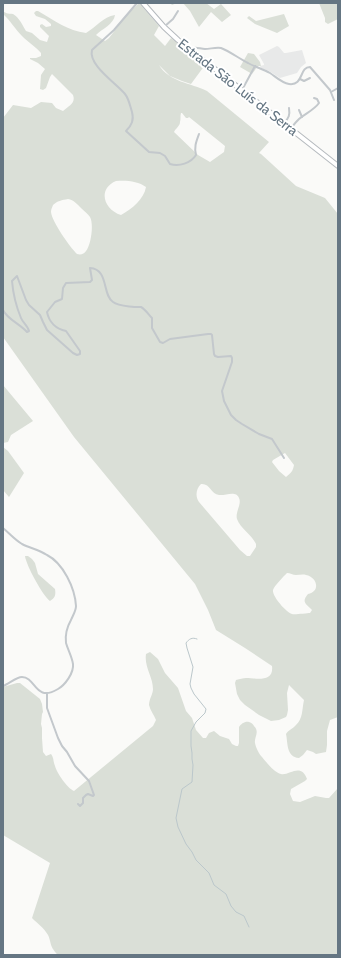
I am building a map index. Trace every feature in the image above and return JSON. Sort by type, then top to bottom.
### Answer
[{"type":"main road","name":"Estrada São Luís da Serra","points":[[143,3],[173,36],[338,166]]},
{"type":"street","points":[[137,3],[114,30],[92,50],[91,55],[98,68],[126,95],[133,116],[133,122],[126,131],[149,152],[160,153],[165,156],[170,164],[174,165],[192,160],[196,156],[195,144],[199,134]]},
{"type":"street","points":[[164,27],[178,11]]},
{"type":"street","points":[[190,49],[193,47],[208,49],[221,48],[248,64],[270,73],[289,84],[296,83],[300,79],[304,69],[306,67],[310,67],[331,92],[334,100]]},
{"type":"street","points":[[242,90],[255,66]]},
{"type":"street","points":[[300,79],[304,81],[310,78]]},
{"type":"street","points":[[331,92],[338,88]]},
{"type":"street","points":[[291,129],[296,122],[320,103],[314,98]]},
{"type":"street","points":[[284,123],[290,113],[289,108]]},
{"type":"street","points":[[299,110],[302,117]]},
{"type":"street","points":[[3,310],[4,314],[29,332],[29,329],[22,320],[13,290],[12,281],[17,276],[26,300],[29,305],[40,315],[47,330],[73,353],[77,355],[80,354],[80,351],[66,331],[60,330],[51,322],[47,312],[55,302],[62,298],[63,288],[66,283],[90,282],[92,280],[90,268],[95,269],[102,277],[106,291],[113,302],[119,305],[141,307],[152,318],[152,328],[160,342],[163,343],[170,339],[208,334],[212,335],[215,356],[231,356],[232,358],[222,391],[224,401],[231,415],[236,420],[259,434],[272,439],[284,458]]},
{"type":"street","points":[[3,528],[20,543],[52,557],[66,576],[73,592],[76,608],[67,630],[66,637],[66,644],[73,663],[73,669],[64,685],[47,694],[38,690],[24,677],[20,677],[3,686]]},
{"type":"street","points":[[47,694],[47,708],[58,738],[75,766],[89,781],[94,795],[86,795],[83,798],[83,803],[80,806],[78,804]]},
{"type":"shaded area","points":[[139,3],[159,26],[154,35],[165,46],[171,38],[205,65],[191,84],[170,76],[159,65],[163,71],[174,79],[207,91],[269,142],[259,153],[296,186],[325,198],[338,214],[338,717],[330,720],[327,731],[326,752],[316,754],[307,750],[299,758],[292,755],[288,749],[286,734],[300,720],[304,700],[289,685],[287,693],[287,715],[279,720],[271,721],[259,715],[240,700],[237,694],[235,683],[236,680],[245,678],[259,679],[267,677],[272,671],[272,666],[216,630],[195,584],[74,437],[3,337],[3,118],[13,105],[31,108],[41,102],[52,103],[56,108],[63,111],[71,104],[74,98],[73,95],[52,74],[46,88],[43,90],[40,89],[41,75],[45,69],[30,58],[41,56],[41,53],[19,33],[3,14],[3,11],[15,15],[26,31],[32,33],[40,40],[47,42],[49,36],[40,27],[40,25],[42,24],[46,27],[51,26],[51,24],[45,19],[36,16],[34,13],[36,11],[67,28],[86,33],[103,20],[115,15],[110,24],[96,35],[105,41]],"holes":[[[182,113],[186,118],[189,117],[225,146],[224,152],[210,162],[198,155],[174,132],[180,123]],[[116,181],[136,182],[146,187],[143,196],[137,203],[121,215],[110,209],[107,204],[105,199],[106,189]],[[64,200],[72,200],[90,217],[92,229],[89,244],[86,251],[82,254],[77,254],[70,246],[52,216],[51,211],[53,205]],[[285,453],[294,465],[286,477],[272,462]],[[201,484],[204,484],[216,494],[235,494],[238,496],[240,503],[237,519],[256,544],[256,547],[250,556],[247,556],[240,550],[199,502],[197,495],[198,488]],[[287,573],[305,575],[313,578],[316,584],[315,590],[308,594],[305,599],[305,603],[312,610],[310,613],[292,614],[286,610],[273,593],[273,590]]]},
{"type":"shaded area","points":[[183,3],[206,3],[214,9],[221,4],[231,15],[222,22],[211,12],[199,27],[190,11]]},
{"type":"shaded area","points":[[319,3],[338,3],[338,19],[328,24],[325,22],[325,18]]},
{"type":"shaded area","points":[[284,14],[289,26],[277,33],[255,24],[247,18],[249,16],[256,21]]},
{"type":"shaded area","points":[[277,46],[284,53],[302,50],[306,63],[297,73],[280,78],[261,68],[260,66],[264,64],[259,55]]},
{"type":"shaded area","points":[[248,53],[254,54],[261,66],[258,66],[252,74],[240,67]]},
{"type":"shaded area","points":[[3,385],[33,421],[11,435],[8,442],[3,443]]},
{"type":"shaded area","points":[[3,447],[8,451],[24,473],[9,497],[3,490]]},
{"type":"shaded area","points":[[25,556],[32,559],[35,563],[38,574],[55,589],[55,596],[50,601],[35,580]]},
{"type":"shaded area","points":[[150,652],[158,659],[165,673],[178,688],[186,711],[192,718],[196,730],[203,738],[206,738],[209,733],[214,731],[220,736],[229,739],[232,744],[238,746],[239,727],[245,722],[250,722],[257,730],[255,743],[258,751],[276,772],[284,774],[298,770],[302,771],[307,779],[291,789],[290,794],[293,801],[300,802],[315,796],[329,798],[338,788],[338,955],[58,955],[52,947],[46,932],[32,918],[50,863],[3,835],[3,687],[20,683],[40,699],[43,712],[41,724],[43,752],[46,756],[51,754],[60,776],[65,784],[74,791],[153,726],[156,720],[149,705],[153,685],[147,668],[146,659],[146,654]]},
{"type":"waterway","points":[[197,639],[194,638],[188,640],[186,643],[193,667],[190,684],[194,694],[206,709],[205,713],[196,722],[191,731],[193,765],[192,782],[182,789],[176,818],[178,827],[186,844],[196,860],[209,873],[214,885],[226,894],[231,906],[236,912],[244,916],[249,927]]}]
